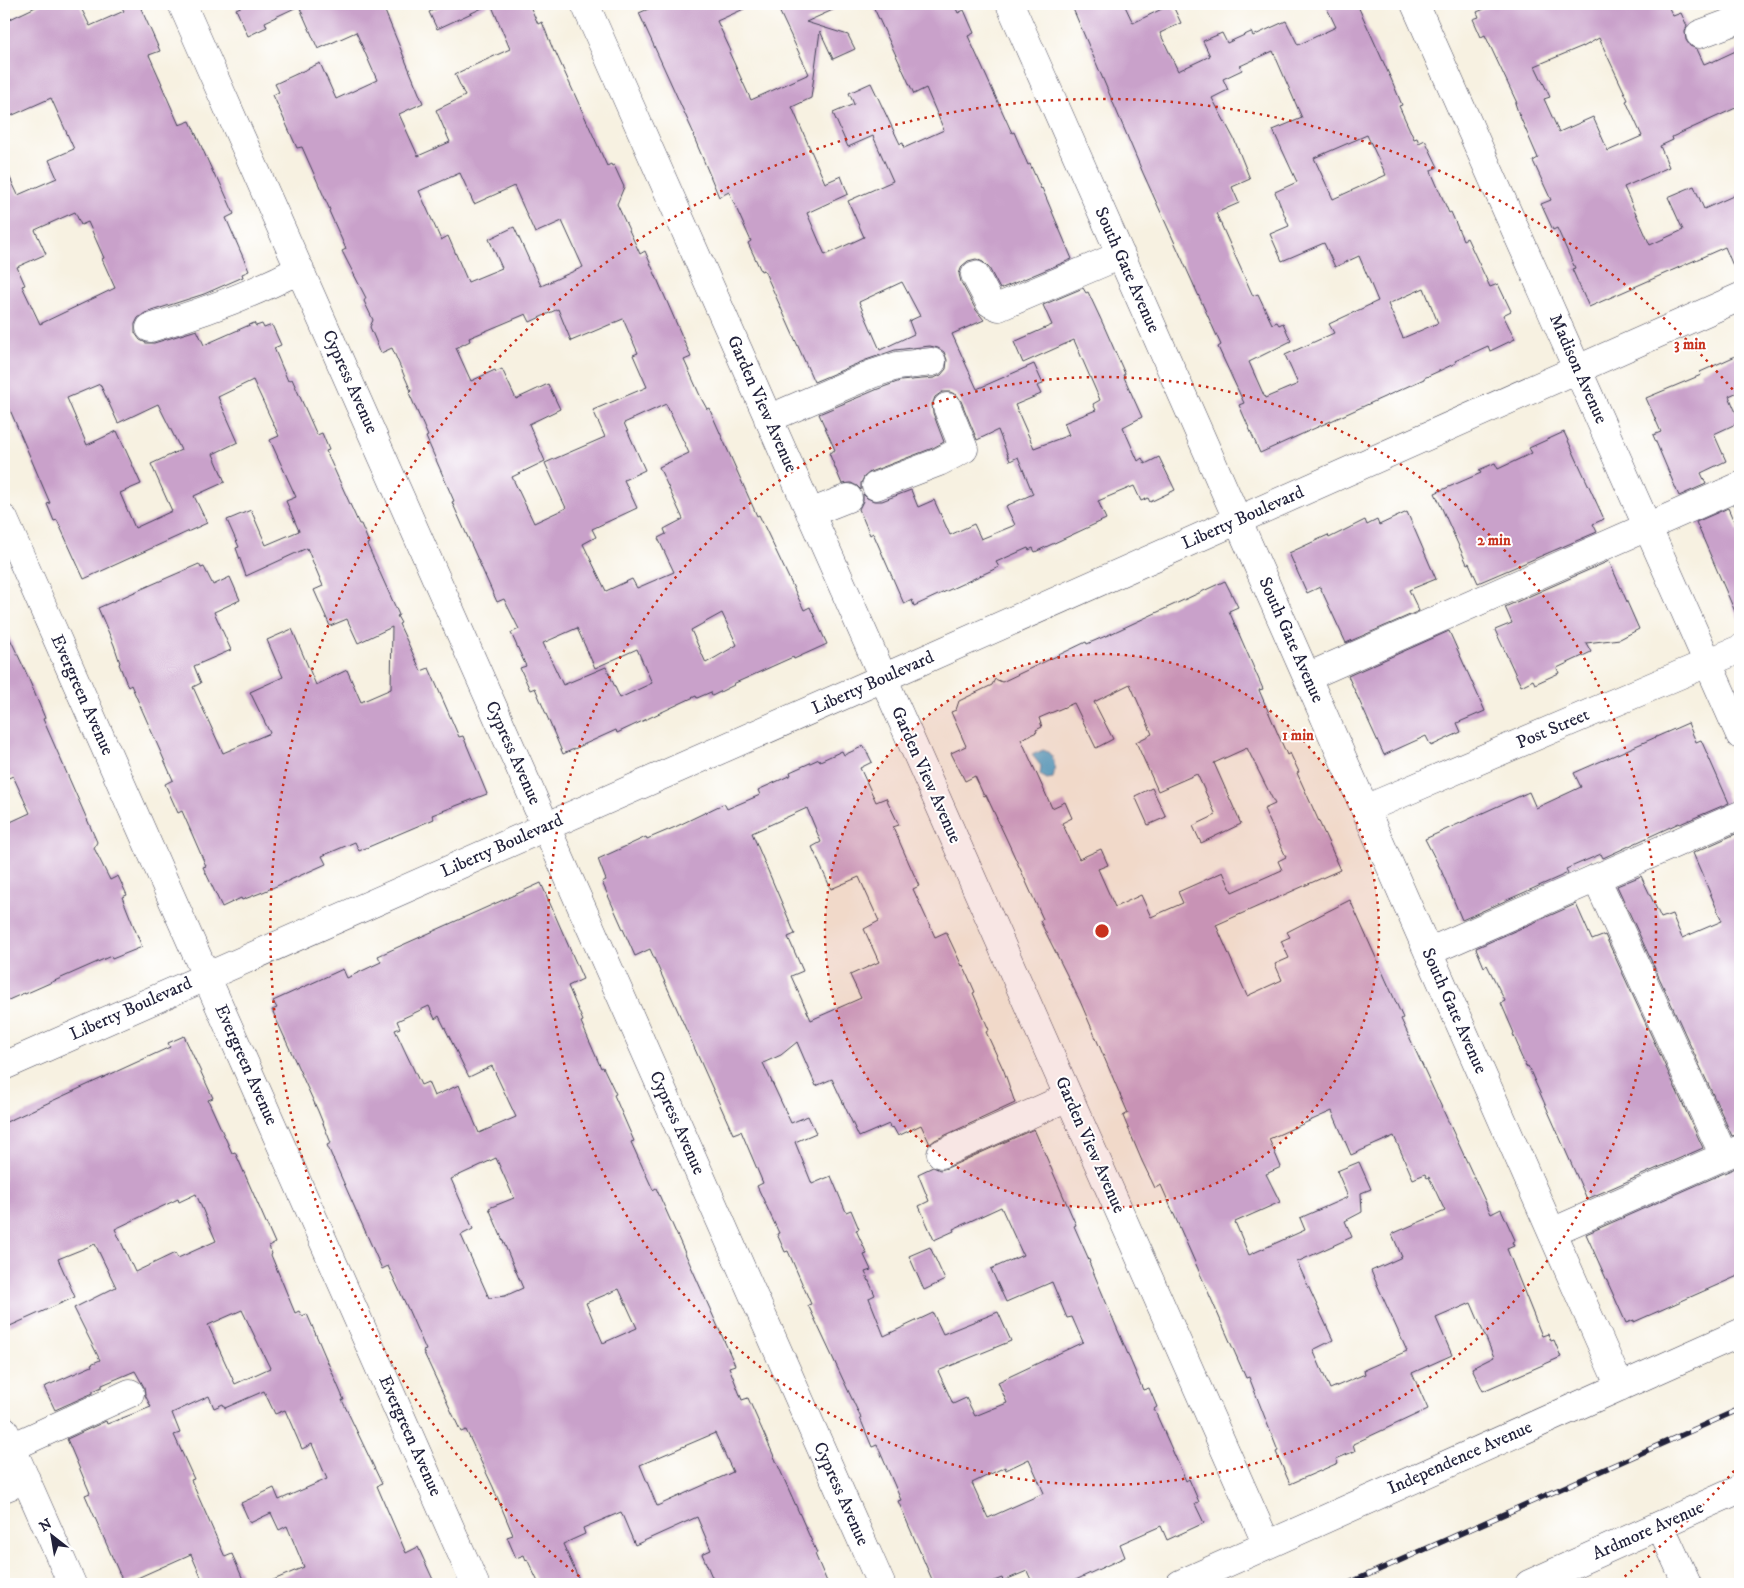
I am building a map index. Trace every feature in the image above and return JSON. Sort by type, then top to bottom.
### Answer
[{"type":"street","name":"Cypress Avenue","points":[[182,4],[880,1584]]},
{"type":"street","name":"Garden View Avenue","points":[[585,4],[1267,1545]]},
{"type":"street","name":"South Gate Avenue","points":[[1010,4],[1620,1386]]},
{"type":"street","name":"Madison Avenue","points":[[1415,4],[1739,730]]},
{"type":"street","points":[[1700,34],[1740,19]]},
{"type":"street","points":[[975,275],[990,303],[999,307],[1121,256]]},
{"type":"street","points":[[150,328],[224,305],[281,280],[300,269]]},
{"type":"street","name":"Liberty Boulevard","points":[[4,1066],[1740,297]]},
{"type":"street","points":[[768,418],[872,374],[897,366],[932,362]]},
{"type":"street","points":[[876,486],[939,462],[964,449],[947,407]]},
{"type":"street","points":[[1307,677],[1740,486]]},
{"type":"street","points":[[810,513],[848,498]]},
{"type":"street","name":"Evergreen Avenue","points":[[4,519],[476,1584]]},
{"type":"street","name":"Post Street","points":[[1365,809],[1740,648]]},
{"type":"street","points":[[1428,952],[1740,815]]},
{"type":"street","points":[[1552,1232],[1732,1152],[1596,878]]},
{"type":"street","points":[[941,1154],[1068,1097]]},
{"type":"street","name":"Independence Avenue","points":[[1180,1584],[1740,1333]]},
{"type":"street","points":[[72,1584],[15,1484],[8,1438],[130,1393]]},
{"type":"street","name":"Ardmore Avenue","points":[[1529,1584],[1740,1489]]},
{"type":"street","points":[[1660,1525],[1687,1584]]},
{"type":"water","points":[[1043,750],[1050,754],[1054,761],[1053,778],[1047,779],[1040,775],[1041,766],[1032,755]]},
{"type":"building","points":[[42,4],[79,4],[90,26],[124,11],[120,4],[139,4],[160,51],[149,55],[179,125],[190,121],[216,179],[218,178],[234,214],[226,218],[249,271],[242,274],[243,277],[204,294],[145,313],[138,318],[135,324],[135,333],[140,340],[146,343],[154,343],[197,330],[204,345],[254,323],[256,326],[262,324],[264,328],[272,325],[281,345],[274,348],[288,381],[292,379],[317,435],[322,433],[329,450],[326,451],[359,524],[361,524],[369,543],[367,544],[399,615],[397,616],[401,623],[399,624],[421,671],[429,668],[459,737],[463,736],[487,794],[432,815],[434,819],[359,851],[355,842],[322,856],[326,864],[263,892],[242,900],[241,898],[222,907],[203,867],[206,866],[182,811],[178,813],[165,784],[173,780],[131,685],[128,687],[114,645],[98,608],[199,564],[201,568],[204,567],[213,585],[230,577],[240,600],[214,612],[231,650],[194,666],[201,683],[193,687],[223,753],[270,733],[250,692],[283,677],[267,640],[292,629],[316,685],[347,670],[361,702],[391,689],[392,627],[358,643],[347,619],[330,626],[314,590],[323,586],[307,548],[246,576],[236,548],[239,547],[227,520],[251,510],[266,545],[299,531],[286,501],[296,497],[270,440],[279,436],[253,380],[218,397],[238,442],[213,454],[225,482],[194,496],[207,523],[84,579],[57,520],[54,521],[47,504],[50,503],[4,396],[4,165],[18,195],[57,178],[49,160],[74,149],[51,98],[4,119],[4,22]],"holes":[[[75,212],[81,225],[88,222],[115,288],[40,324],[22,286],[25,285],[17,267],[46,254],[35,230]],[[100,384],[118,423],[158,404],[181,450],[151,464],[172,511],[135,528],[120,493],[141,484],[117,431],[87,445],[67,398]]]},
{"type":"building","points":[[247,4],[382,4],[423,103],[399,114],[418,156],[450,142],[436,110],[465,96],[455,74],[510,49],[491,4],[529,4],[538,24],[542,22],[607,166],[614,165],[624,187],[617,204],[640,254],[645,251],[691,357],[684,360],[702,400],[707,409],[709,408],[757,516],[759,515],[804,610],[810,607],[827,644],[733,684],[712,696],[711,692],[697,698],[696,696],[617,733],[616,730],[563,754],[535,688],[530,690],[520,668],[526,666],[511,633],[519,629],[504,599],[497,602],[452,502],[454,501],[426,437],[428,436],[409,393],[411,391],[392,348],[381,353],[370,327],[373,320],[364,301],[366,298],[342,251],[346,249],[330,210],[302,147],[297,148],[273,95],[279,92],[275,84],[320,63],[336,99],[377,80],[356,32],[318,49],[299,6],[265,22],[267,27],[248,36],[236,9]],"holes":[[[460,173],[474,204],[514,186],[535,233],[562,221],[583,267],[541,286],[514,227],[489,239],[502,268],[468,282],[448,236],[441,240],[419,191]],[[558,309],[571,341],[623,319],[638,353],[633,355],[647,387],[593,410],[605,437],[545,463],[566,508],[534,523],[512,477],[545,461],[529,424],[560,409],[548,384],[516,399],[502,369],[496,372],[495,370],[471,381],[456,348],[470,341],[469,338],[526,314],[530,322]],[[666,404],[689,453],[659,467],[683,519],[664,529],[666,534],[658,538],[674,572],[637,588],[632,579],[606,591],[583,544],[596,537],[592,529],[637,508],[624,480],[645,470],[624,423]],[[722,613],[737,645],[706,663],[691,630]],[[577,628],[595,668],[637,649],[652,683],[620,698],[606,667],[563,685],[543,643]]]},
{"type":"building","points":[[447,4],[491,4],[437,29],[429,12]]},
{"type":"building","points":[[660,4],[755,4],[717,21],[751,100],[809,74],[776,4],[846,4],[806,22],[848,35],[855,49],[833,59],[820,31],[811,98],[792,107],[825,183],[841,176],[848,194],[807,213],[825,255],[864,237],[848,201],[893,181],[873,136],[848,147],[833,113],[854,104],[849,93],[871,83],[900,144],[903,143],[904,148],[944,130],[926,88],[914,94],[872,4],[954,4],[958,13],[964,10],[974,33],[968,36],[1012,133],[1014,132],[1028,165],[1030,164],[1042,188],[1072,259],[1000,289],[989,268],[983,262],[976,259],[968,261],[962,266],[959,274],[961,282],[976,310],[984,320],[952,334],[977,389],[1034,364],[1043,384],[1037,386],[1041,394],[1015,405],[1034,448],[1069,435],[1064,423],[1096,410],[1093,404],[1100,400],[1074,340],[1023,363],[1014,342],[1052,325],[1043,305],[1083,288],[1086,293],[1088,292],[1103,324],[1142,417],[1123,427],[1138,461],[1142,458],[1145,464],[1159,457],[1175,490],[1150,502],[1148,498],[1141,501],[1134,486],[1098,501],[1106,519],[1035,552],[1033,548],[1029,550],[1028,548],[996,562],[999,567],[914,606],[912,600],[904,604],[873,533],[870,535],[859,509],[863,501],[863,494],[874,501],[882,501],[911,490],[918,507],[934,500],[950,535],[974,524],[981,539],[1015,525],[1006,506],[1033,494],[1018,457],[1010,461],[998,430],[977,440],[957,395],[950,392],[942,392],[935,397],[932,405],[933,413],[944,442],[870,472],[861,483],[861,490],[851,483],[842,484],[829,453],[835,450],[819,414],[900,381],[934,378],[941,375],[946,369],[947,360],[944,352],[930,346],[895,350],[814,382],[764,270],[761,271],[748,243],[751,241],[729,192],[719,197],[694,134],[639,13]],"holes":[[[902,282],[920,316],[909,321],[914,334],[880,350],[859,302]]]},
{"type":"building","points":[[1071,4],[1124,4],[1133,23],[1172,4],[1181,23],[1160,33],[1178,71],[1210,56],[1203,41],[1222,33],[1227,43],[1251,32],[1253,36],[1286,21],[1298,45],[1336,27],[1325,4],[1357,4],[1392,81],[1402,105],[1399,106],[1414,139],[1417,138],[1419,143],[1425,140],[1438,167],[1431,170],[1449,213],[1451,212],[1463,240],[1467,238],[1490,287],[1498,284],[1511,311],[1503,315],[1515,339],[1490,351],[1488,346],[1455,361],[1456,363],[1424,379],[1260,453],[1239,405],[1244,403],[1218,347],[1221,345],[1143,173]],"holes":[[[1273,51],[1302,118],[1273,130],[1297,182],[1275,192],[1289,226],[1270,234],[1282,261],[1324,243],[1335,267],[1359,256],[1378,301],[1329,324],[1334,333],[1285,355],[1298,384],[1265,398],[1249,362],[1291,341],[1283,323],[1279,325],[1277,322],[1272,324],[1258,294],[1253,296],[1216,213],[1239,203],[1232,187],[1250,179],[1234,139],[1212,98],[1228,90],[1223,79],[1242,70],[1240,66]],[[1367,135],[1386,175],[1333,199],[1314,158]],[[1424,288],[1438,323],[1403,338],[1388,304]]]},
{"type":"building","points":[[1496,4],[1667,4],[1673,16],[1681,13],[1687,26],[1685,32],[1686,40],[1690,46],[1697,49],[1704,64],[1740,49],[1740,106],[1672,137],[1673,140],[1660,146],[1669,167],[1624,187],[1650,245],[1683,230],[1668,197],[1694,186],[1704,209],[1740,193],[1740,282],[1725,247],[1589,307],[1572,269],[1575,268],[1557,228],[1553,230],[1541,204],[1551,200],[1533,161],[1538,158],[1518,112],[1515,103],[1517,103],[1485,35],[1481,37],[1473,19],[1479,17],[1477,12]],"holes":[[[1599,38],[1628,100],[1626,101],[1642,136],[1608,151],[1593,117],[1559,132],[1544,99],[1550,97],[1535,66],[1583,47]]]},
{"type":"building","points":[[1740,354],[1740,391],[1729,396],[1740,422],[1714,434],[1726,461],[1701,473],[1706,484],[1679,496],[1653,435],[1661,432],[1646,398],[1701,375],[1700,372]]},
{"type":"building","points":[[1564,432],[1604,519],[1593,524],[1597,532],[1478,583],[1469,563],[1467,564],[1435,493],[1481,473],[1479,470],[1495,463],[1498,469],[1532,453],[1529,448]]},
{"type":"building","points":[[1728,508],[1740,536],[1740,623],[1696,522]]},
{"type":"building","points":[[1407,512],[1436,579],[1409,590],[1419,611],[1346,643],[1320,587],[1307,593],[1289,553],[1328,535],[1329,538],[1365,520],[1367,525],[1377,520],[1379,525]]},
{"type":"building","points":[[1609,561],[1639,629],[1620,639],[1586,643],[1591,652],[1557,668],[1559,673],[1535,684],[1533,680],[1521,686],[1495,630],[1512,623],[1505,607]]},
{"type":"building","points":[[1225,581],[1238,607],[1229,611],[1263,689],[1259,690],[1287,755],[1290,753],[1299,772],[1297,773],[1340,870],[1216,925],[1247,996],[1282,980],[1275,964],[1289,958],[1281,941],[1290,937],[1287,932],[1350,900],[1403,1018],[1401,1019],[1491,1214],[1501,1209],[1515,1240],[1512,1242],[1514,1246],[1507,1249],[1542,1336],[1548,1334],[1551,1341],[1554,1340],[1561,1357],[1483,1391],[1472,1368],[1494,1357],[1471,1303],[1436,1318],[1452,1355],[1412,1373],[1428,1409],[1353,1444],[1355,1451],[1336,1459],[1338,1463],[1290,1484],[1276,1452],[1278,1451],[1249,1377],[1246,1378],[1161,1185],[1155,1188],[1142,1161],[1123,1116],[1128,1113],[1080,1001],[1040,921],[1043,919],[1007,840],[975,776],[965,781],[951,753],[966,746],[951,712],[956,710],[959,701],[992,685],[995,679],[1002,682],[1086,642],[1087,644]],"holes":[[[1130,684],[1152,734],[1136,742],[1158,791],[1197,774],[1216,815],[1193,826],[1201,843],[1241,824],[1214,763],[1247,748],[1275,804],[1264,809],[1286,857],[1278,861],[1282,870],[1232,892],[1223,872],[1178,892],[1183,903],[1151,917],[1141,895],[1115,907],[1098,869],[1108,865],[1101,849],[1079,859],[1062,823],[1072,818],[1065,802],[1052,808],[1021,739],[1037,732],[1036,730],[1042,727],[1039,718],[1074,703],[1096,748],[1113,739],[1094,702]],[[1332,1111],[1351,1155],[1394,1136],[1413,1179],[1425,1174],[1427,1178],[1429,1177],[1445,1211],[1392,1234],[1402,1257],[1371,1271],[1407,1351],[1364,1370],[1365,1374],[1330,1389],[1313,1350],[1333,1340],[1297,1262],[1352,1237],[1345,1221],[1362,1212],[1361,1193],[1371,1189],[1359,1162],[1337,1171],[1348,1197],[1300,1218],[1305,1230],[1249,1255],[1235,1222],[1280,1202],[1266,1174],[1281,1167],[1269,1139]]]},
{"type":"building","points":[[4,626],[25,670],[45,718],[43,719],[97,842],[94,848],[110,880],[118,876],[127,895],[122,897],[142,947],[112,959],[111,956],[4,1002],[4,825],[30,813],[13,776],[4,780]]},
{"type":"building","points":[[1449,631],[1485,711],[1457,723],[1461,732],[1431,746],[1426,736],[1384,755],[1348,676]]},
{"type":"building","points":[[1688,723],[1696,742],[1701,740],[1729,803],[1679,823],[1603,858],[1601,854],[1566,869],[1568,873],[1462,920],[1441,870],[1425,839],[1529,792],[1536,808],[1581,787],[1574,773]]},
{"type":"building","points":[[864,746],[872,762],[860,768],[876,802],[886,798],[899,825],[893,827],[919,886],[913,889],[935,937],[946,932],[963,965],[989,1030],[986,1032],[1004,1071],[1015,1103],[930,1144],[921,1125],[898,1136],[893,1127],[890,1128],[889,1124],[859,1137],[832,1079],[816,1086],[797,1042],[781,1055],[763,1063],[791,1123],[808,1116],[816,1133],[795,1142],[812,1184],[831,1176],[846,1212],[851,1210],[859,1229],[856,1230],[867,1254],[864,1255],[871,1270],[865,1272],[875,1295],[869,1298],[884,1336],[933,1313],[943,1334],[998,1312],[1011,1341],[938,1371],[953,1404],[966,1398],[975,1416],[1007,1403],[998,1382],[1083,1342],[1072,1317],[1067,1318],[1052,1282],[1006,1302],[991,1269],[1023,1255],[1001,1207],[934,1240],[919,1206],[929,1201],[918,1174],[933,1167],[940,1170],[947,1168],[1034,1129],[1076,1225],[1074,1226],[1143,1390],[1149,1388],[1157,1407],[1154,1409],[1186,1481],[1189,1479],[1199,1502],[1195,1504],[1204,1523],[1167,1540],[1161,1526],[1120,1544],[1125,1557],[1067,1584],[1033,1584],[1027,1571],[1003,1581],[1002,1578],[986,1584],[934,1584],[898,1501],[901,1500],[877,1445],[872,1447],[861,1418],[808,1305],[811,1304],[788,1251],[785,1252],[777,1234],[779,1233],[757,1186],[763,1183],[741,1131],[733,1134],[650,949],[635,956],[602,882],[606,880],[598,859],[646,837],[647,839],[673,828],[723,804],[727,809],[760,795],[758,790],[791,775],[790,772],[819,759],[820,761],[842,751],[844,755]],"holes":[[[807,808],[821,842],[812,847],[831,889],[859,877],[879,921],[864,929],[879,962],[850,975],[861,998],[811,1020],[791,976],[803,971],[788,937],[795,934],[752,833]],[[1029,1459],[1044,1493],[988,1518],[972,1483],[1005,1467],[1006,1470]]]},
{"type":"building","points":[[1152,788],[1166,817],[1148,825],[1135,796]]},
{"type":"building","points":[[1740,832],[1740,1134],[1732,1136],[1617,886],[1641,876],[1661,918],[1672,914],[1682,938],[1722,921],[1693,853]]},
{"type":"building","points":[[541,883],[583,979],[568,986],[583,1021],[581,1022],[601,1068],[603,1067],[616,1094],[614,1095],[634,1141],[631,1142],[653,1190],[656,1188],[735,1365],[729,1367],[742,1400],[748,1398],[817,1553],[815,1554],[828,1584],[715,1584],[702,1554],[711,1550],[697,1517],[635,1545],[621,1512],[583,1528],[585,1534],[563,1544],[581,1584],[539,1584],[524,1555],[516,1558],[507,1537],[513,1535],[493,1487],[466,1430],[461,1432],[423,1351],[426,1350],[388,1266],[382,1269],[327,1145],[331,1143],[318,1111],[272,1010],[277,1008],[273,1001],[343,969],[347,978],[381,962],[378,956]],"holes":[[[429,1006],[435,1019],[439,1016],[469,1077],[492,1066],[516,1117],[479,1133],[459,1085],[434,1096],[428,1082],[421,1085],[395,1030],[400,1028],[397,1021]],[[496,1158],[514,1198],[489,1208],[523,1288],[505,1296],[489,1298],[461,1235],[473,1229],[451,1179]],[[619,1289],[637,1328],[603,1343],[586,1303]],[[715,1433],[733,1472],[657,1506],[640,1465]]]},
{"type":"building","points":[[1576,904],[1592,940],[1605,935],[1703,1148],[1587,1199],[1528,1066],[1526,1067],[1518,1049],[1514,1033],[1501,1003],[1505,1001],[1487,965],[1484,967],[1476,948]]},
{"type":"building","points":[[184,1036],[213,1098],[208,1100],[232,1153],[235,1152],[275,1243],[269,1246],[271,1255],[295,1313],[299,1311],[302,1316],[307,1314],[344,1400],[342,1400],[382,1484],[377,1486],[406,1553],[418,1547],[435,1584],[264,1584],[304,1567],[287,1526],[279,1530],[271,1513],[250,1523],[241,1503],[274,1488],[279,1500],[327,1479],[312,1444],[302,1449],[285,1410],[275,1414],[264,1391],[225,1408],[223,1404],[214,1408],[209,1396],[172,1413],[180,1433],[174,1435],[194,1479],[191,1480],[225,1557],[232,1554],[245,1584],[204,1584],[191,1554],[124,1584],[85,1495],[90,1493],[67,1439],[106,1421],[107,1424],[151,1407],[145,1395],[144,1387],[135,1371],[102,1385],[93,1393],[55,1410],[44,1387],[92,1366],[91,1364],[100,1360],[74,1308],[116,1287],[95,1244],[58,1259],[75,1297],[10,1326],[4,1310],[4,1123],[170,1047],[168,1043]],"holes":[[[196,1194],[216,1241],[178,1258],[175,1253],[135,1272],[115,1229],[178,1199],[179,1202]],[[242,1310],[270,1368],[235,1384],[208,1325]]]},
{"type":"building","points":[[1740,1166],[1740,1275],[1634,1322],[1634,1320],[1626,1323],[1586,1234]]},
{"type":"building","points":[[930,1247],[945,1280],[924,1290],[909,1256]]},
{"type":"railway","points":[[1347,1584],[1740,1409]]}]
